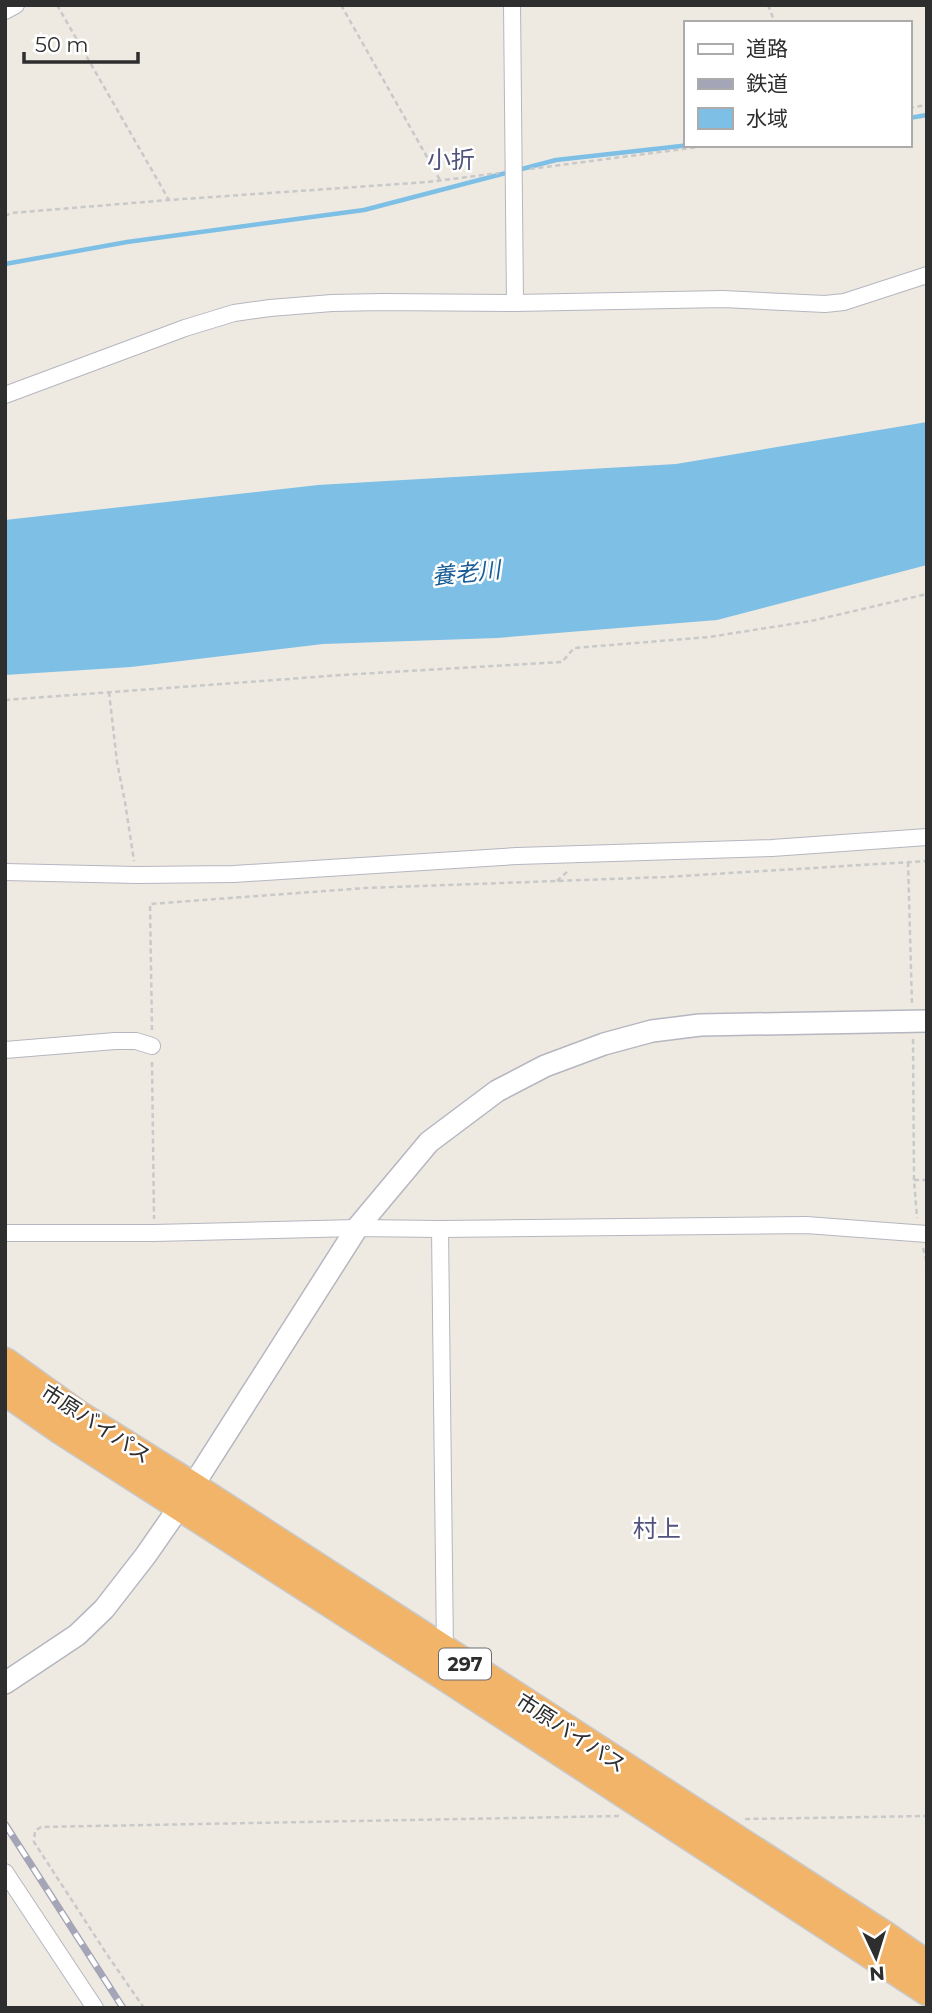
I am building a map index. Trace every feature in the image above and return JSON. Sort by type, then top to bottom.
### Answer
[{"type":"highway","name":"市原バイパス","points":[[5,1362],[186,1496],[645,1806],[927,1991]]},
{"type":"highway","name":"市原バイパス","points":[[5,1391],[61,1430],[186,1496],[446,1651],[927,1965]]},
{"type":"street","points":[[5,11],[16,5]]},
{"type":"street","points":[[512,5],[515,303]]},
{"type":"street","points":[[5,395],[185,327],[234,313],[332,303],[443,301],[515,303],[723,299],[825,304],[852,300],[927,275]]},
{"type":"street","points":[[5,872],[234,874],[517,856],[772,848],[927,837]]},
{"type":"street","points":[[5,1684],[77,1635],[124,1585],[186,1496],[357,1228],[429,1142],[497,1091],[545,1066],[604,1044],[652,1031],[700,1025],[920,1021]]},
{"type":"street","points":[[5,1050],[115,1041],[136,1041],[152,1046]]},
{"type":"street","points":[[5,1233],[806,1225],[922,1233]]},
{"type":"street","points":[[440,1229],[446,1651]]},
{"type":"street","points":[[5,1872],[95,2008]]},
{"type":"path","points":[[57,5],[169,200]]},
{"type":"path","points":[[341,5],[440,180]]},
{"type":"path","points":[[5,216],[169,200],[440,180],[699,147]]},
{"type":"path","points":[[5,700],[562,662],[574,648],[709,638],[811,621],[927,594]]},
{"type":"path","points":[[109,692],[117,762],[136,875]]},
{"type":"path","points":[[155,1233],[150,904],[366,888],[665,877],[927,861]]},
{"type":"path","points":[[908,862],[920,1021],[914,1180],[926,1259],[927,1304]]},
{"type":"path","points":[[914,1180],[927,1180]]},
{"type":"path","points":[[144,2008],[34,1842],[35,1831],[41,1827],[628,1816],[645,1806]]},
{"type":"path","points":[[720,1830],[730,1821],[746,1819],[927,1816]]},
{"type":"water","name":"養老川","points":[[927,422],[927,565],[717,620],[497,638],[323,644],[131,667],[5,675],[5,520],[318,485],[676,464]]},
{"type":"waterway","points":[[911,118],[927,115]]},
{"type":"waterway","points":[[518,170],[556,160],[684,146]]},
{"type":"waterway","points":[[5,264],[127,242],[364,210],[510,172]]},
{"type":"railway","points":[[5,1824],[123,2008]]},
{"type":"district","name":"小折","points":[[451,160]]},
{"type":"district","name":"村上","points":[[657,1529]]}]
